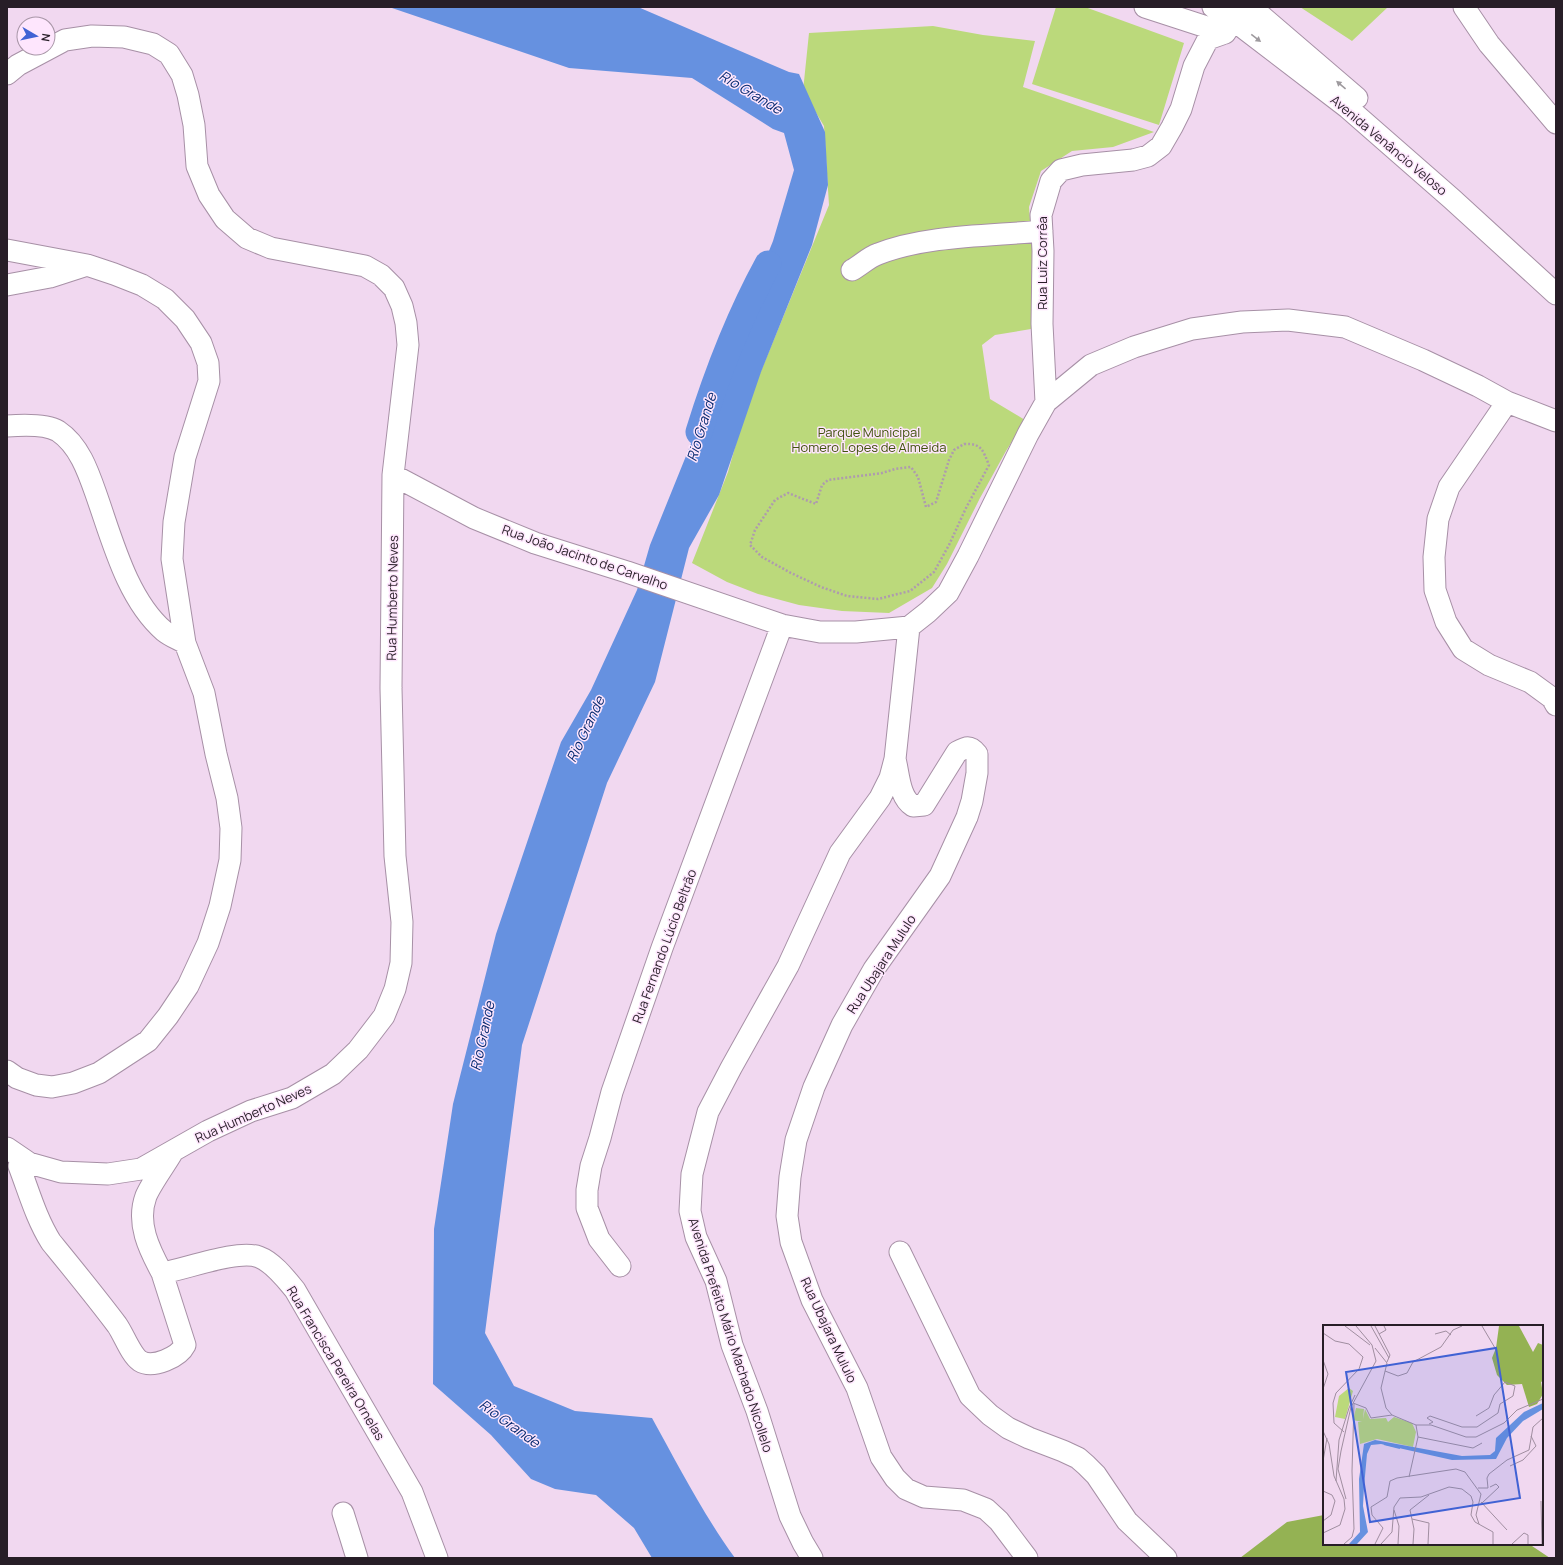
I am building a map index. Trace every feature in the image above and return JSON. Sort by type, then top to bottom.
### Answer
[{"type":"street","points":[[1145,7],[1233,20]]},
{"type":"street","name":"Avenida Venâncio Veloso","points":[[1213,7],[1233,20],[1354,113],[1452,198],[1556,294]]},
{"type":"street","name":"Avenida Venâncio Veloso","points":[[1251,7],[1416,148],[1556,282]]},
{"type":"street","points":[[1464,7],[1489,44],[1556,122]]},
{"type":"street","name":"Rua Luiz Corrêa","points":[[1046,402],[1042,324],[1043,251],[1041,215],[1051,181],[1061,170],[1082,165],[1133,160],[1148,156],[1161,146],[1172,127],[1194,66],[1208,39],[1233,20]]},
{"type":"street","name":"Rua Humberto Neves","points":[[7,74],[18,65],[65,40],[92,36],[124,37],[153,44],[169,54],[182,74],[188,95],[194,125],[197,166],[209,195],[225,220],[247,238],[271,248],[365,266],[381,275],[394,288],[402,306],[406,323],[408,345],[393,475],[391,695],[395,856],[402,922],[401,962],[395,989],[384,1016],[358,1050],[333,1074],[292,1098],[251,1111],[208,1131],[172,1153],[141,1169],[108,1174],[61,1172],[19,1166],[7,1148]]},
{"type":"street","points":[[852,270],[877,254],[904,246],[933,240],[1042,231]]},
{"type":"street","points":[[7,250],[87,266],[114,274],[142,285],[165,299],[185,319],[201,343],[208,363],[208,381],[185,457],[174,522],[172,558],[185,643],[204,692],[216,754],[227,798],[231,828],[230,860],[220,906],[208,944],[188,986],[168,1016],[148,1041],[99,1073],[73,1083],[52,1087],[17,1078],[7,1071]]},
{"type":"street","points":[[7,285],[50,277],[87,266]]},
{"type":"street","points":[[909,627],[948,593],[968,556],[1028,434],[1046,402],[1091,365],[1134,347],[1192,329],[1242,322],[1288,320],[1345,327],[1423,360],[1478,386],[1507,402],[1556,421]]},
{"type":"street","points":[[1507,402],[1448,487],[1438,519],[1434,557],[1435,590],[1446,622],[1463,649],[1489,665],[1530,682],[1552,698],[1556,705]]},
{"type":"street","points":[[7,426],[45,427],[56,430],[69,440],[78,452],[90,475],[129,582],[145,610],[155,623],[166,633],[185,643]]},
{"type":"street","name":"Rua João Jacinto de Carvalho","points":[[393,475],[474,518],[535,543],[627,572],[782,625],[820,632],[856,632],[909,627]]},
{"type":"street","name":"Rua Fernando Lúcio Beltrão","points":[[620,1266],[599,1239],[587,1208],[587,1190],[591,1166],[612,1092],[654,969],[782,625]]},
{"type":"street","name":"Avenida Prefeito Mário Machado Nicollelo","points":[[812,1558],[790,1516],[757,1411],[732,1345],[716,1281],[696,1237],[690,1211],[692,1174],[708,1112],[755,1022],[788,966],[840,853],[880,798],[890,778],[895,759],[909,627]]},
{"type":"street","name":"Rua Ubajara Mululo","points":[[895,759],[903,794],[908,803],[913,806],[924,804],[957,752],[969,746],[974,749],[977,754],[976,787],[967,817],[940,876],[874,969],[842,1025],[814,1087],[796,1140],[790,1177],[787,1216],[791,1242],[812,1300],[857,1388],[881,1457],[895,1478],[906,1489],[924,1497],[963,1500],[986,1510],[999,1521],[1027,1558]]},
{"type":"street","points":[[19,1166],[29,1191],[34,1211],[44,1232],[118,1327],[135,1356],[140,1361],[145,1363],[158,1362],[176,1356],[182,1351],[185,1345],[162,1273],[145,1238],[142,1218],[146,1196],[172,1153]]},
{"type":"street","points":[[900,1252],[970,1396],[990,1415],[1008,1428],[1078,1458],[1096,1475],[1127,1521],[1166,1558]]},
{"type":"street","name":"Rua Francisca Pereira Ornelas","points":[[162,1273],[200,1263],[245,1255],[260,1257],[278,1270],[296,1290],[412,1492],[437,1558]]},
{"type":"street","points":[[343,1513],[357,1558]]},
{"type":"path","points":[[964,444],[973,444],[982,448],[989,465],[934,572],[910,591],[878,599],[847,596],[821,587],[791,573],[762,557],[750,545],[755,530],[775,500],[788,493],[816,504],[822,486],[828,480],[882,474],[895,469],[911,467],[918,477],[926,507],[936,502],[949,460],[954,450],[964,444]]},
{"type":"green space","points":[[1056,7],[1085,7],[1184,43],[1159,125],[1032,84]]},
{"type":"green space","points":[[1300,7],[1388,7],[1352,41]]},
{"type":"green space","name":"Parque Municipal Homero Lopes de Almeida","points":[[933,26],[983,35],[1035,41],[1023,87],[1154,132],[1113,147],[1072,151],[1041,171],[1029,207],[1032,248],[1031,329],[995,335],[982,345],[990,399],[1025,420],[1006,451],[980,498],[947,564],[932,588],[889,613],[842,611],[799,605],[758,594],[727,582],[692,563],[728,472],[747,405],[829,205],[824,126],[803,91],[809,33]]},
{"type":"green space","points":[[1323,1515],[1323,1545],[1530,1545],[1550,1558],[1240,1558],[1287,1522]]},
{"type":"water","points":[[389,7],[638,7],[789,72],[799,74],[825,132],[828,185],[812,245],[761,372],[719,495],[689,548],[655,682],[607,783],[522,1045],[485,1333],[514,1386],[575,1411],[652,1418],[702,1507],[735,1558],[652,1558],[634,1528],[596,1495],[555,1489],[531,1479],[491,1435],[433,1384],[434,1229],[453,1104],[496,934],[561,742],[591,690],[637,590],[650,545],[773,241],[794,170],[784,133],[773,129],[692,78],[569,68]]},
{"type":"waterway","name":"Rio Grande","points":[[699,432],[729,346],[757,284],[768,264]]}]
